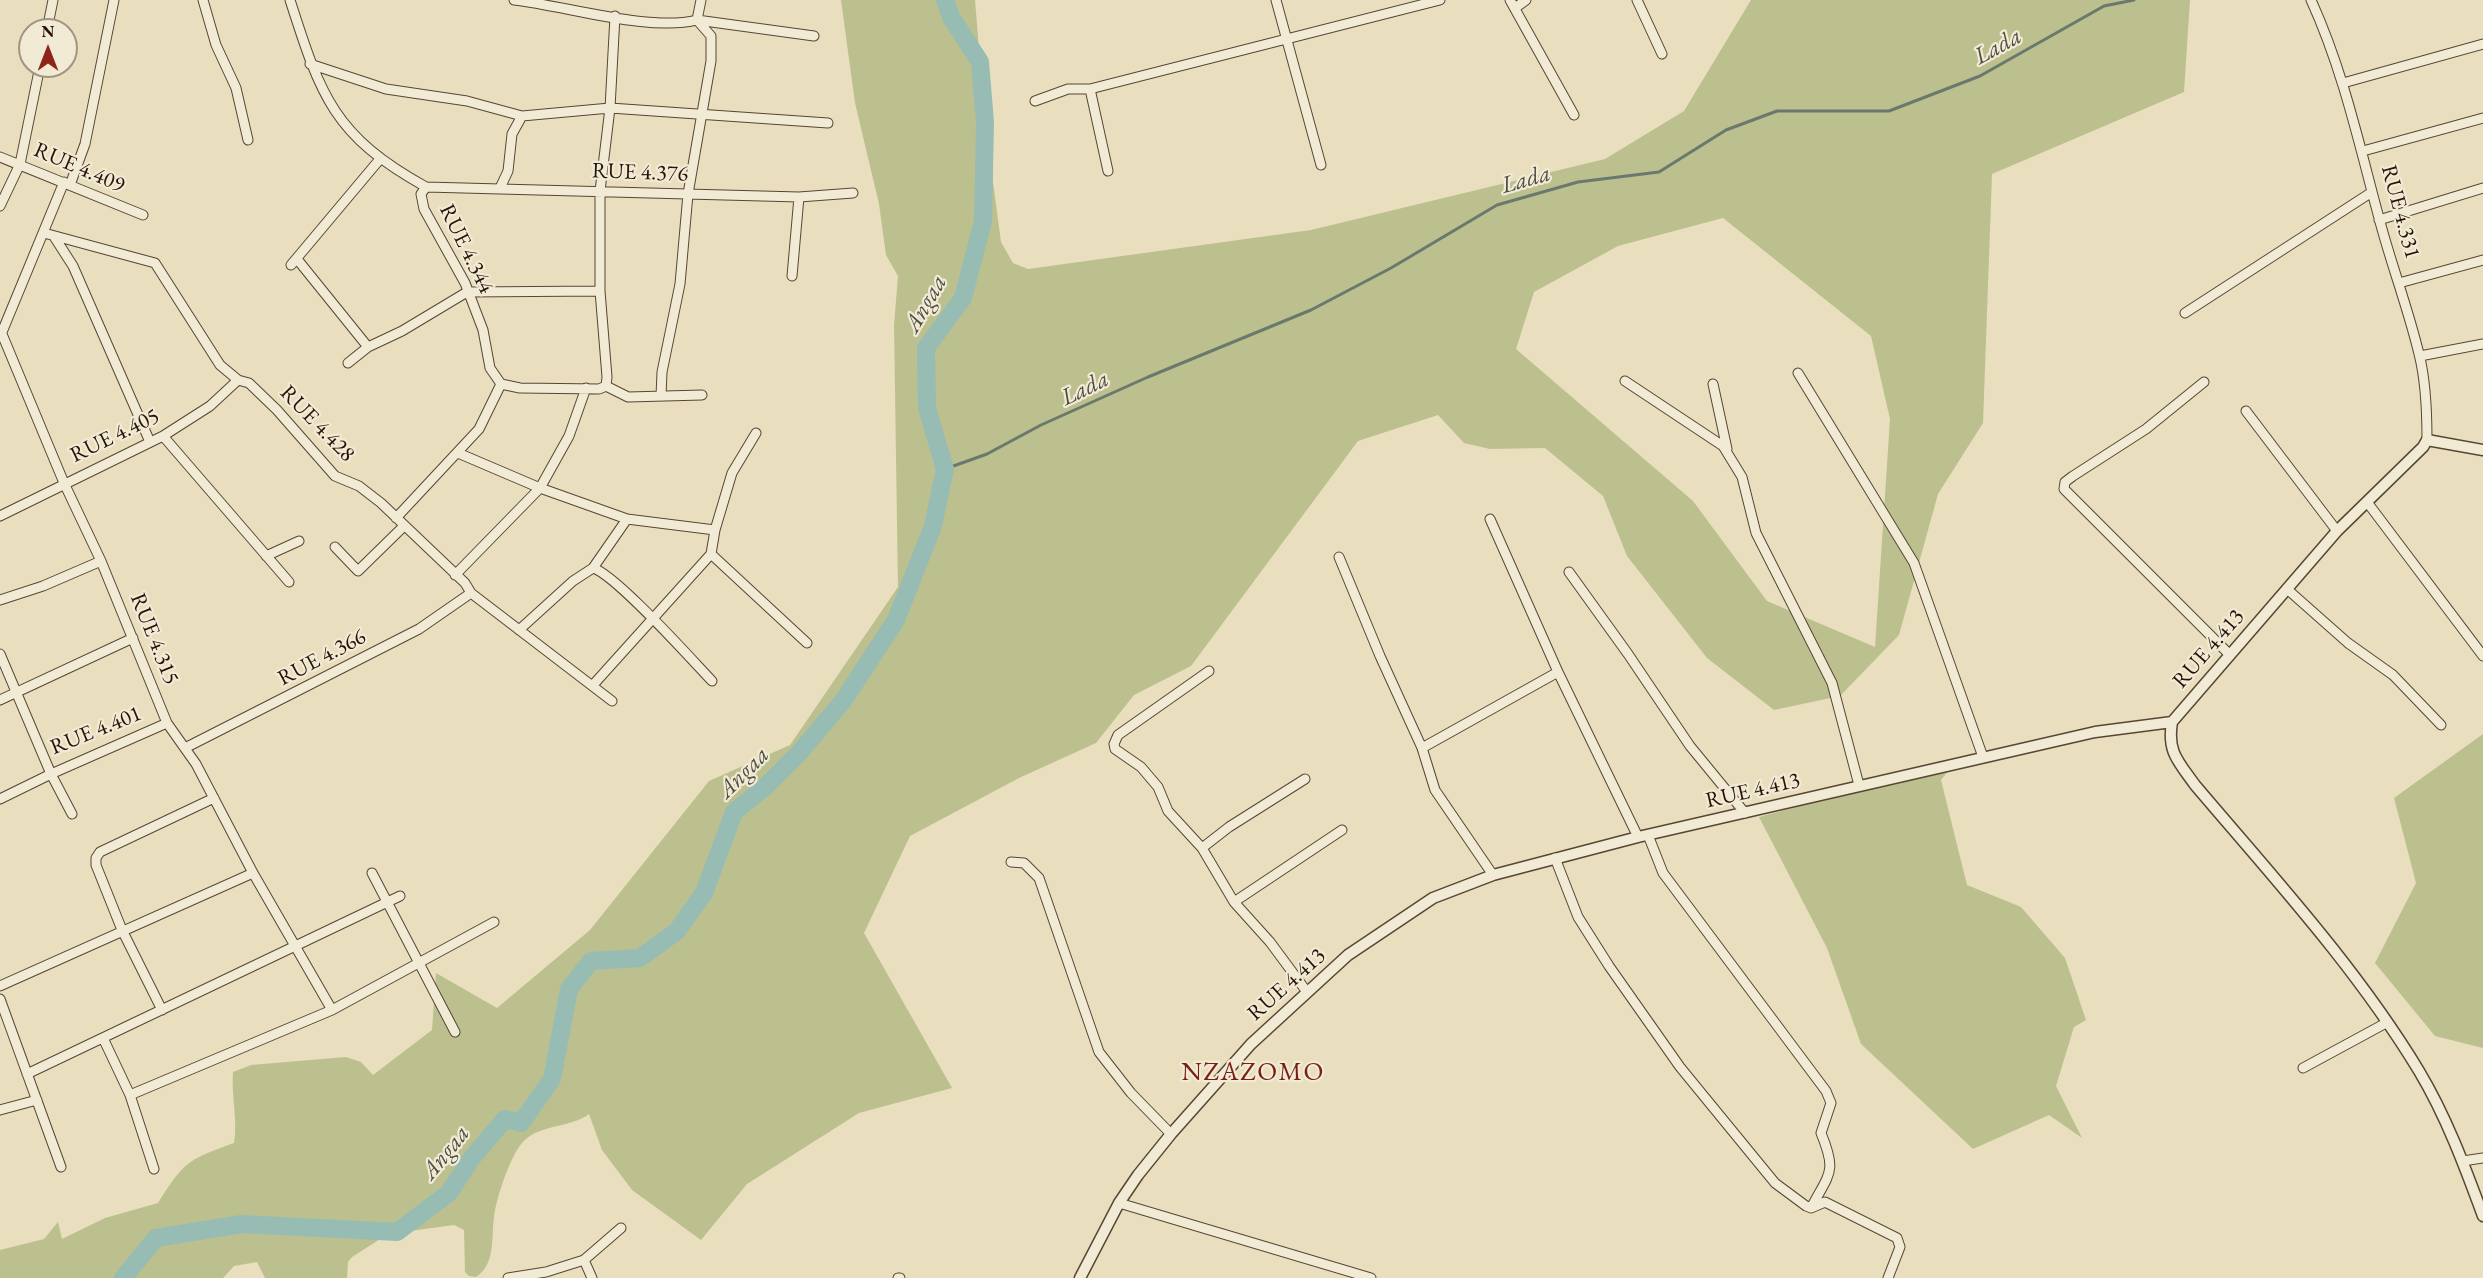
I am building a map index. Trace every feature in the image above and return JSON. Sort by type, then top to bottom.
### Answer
[{"type":"street","points":[[49,18],[53,0]]},
{"type":"street","points":[[1,335],[85,144],[114,0]]},
{"type":"street","points":[[203,0],[216,45],[236,88],[248,140]]},
{"type":"street","name":"RUE 4.344","points":[[290,0],[310,64],[331,108],[356,139],[380,159],[426,188],[421,194],[424,209],[465,283],[466,292],[483,330],[490,368],[501,384]]},
{"type":"street","points":[[514,0],[654,23],[683,24],[698,20],[813,36]]},
{"type":"street","points":[[661,396],[662,372],[680,284],[688,194],[711,61],[711,36],[698,20],[701,0]]},
{"type":"street","points":[[1276,0],[1321,165]]},
{"type":"street","points":[[1035,101],[1068,88],[1090,89],[1440,0]]},
{"type":"street","points":[[1526,0],[1513,4],[1574,115]]},
{"type":"street","points":[[1637,0],[1662,54]]},
{"type":"street","name":"RUE 4.331","points":[[2311,0],[2328,38],[2343,83],[2363,152],[2379,220],[2400,283],[2420,356],[2427,440]]},
{"type":"street","points":[[606,386],[600,291],[600,191],[610,108],[615,16]]},
{"type":"street","points":[[2343,83],[2483,44]]},
{"type":"street","points":[[310,64],[386,88],[467,101],[522,116],[610,108],[828,123]]},
{"type":"street","points":[[0,206],[20,164],[38,78]]},
{"type":"street","points":[[1090,89],[1108,171]]},
{"type":"street","points":[[500,188],[508,171],[512,134],[522,116]]},
{"type":"street","points":[[2363,152],[2483,118]]},
{"type":"street","name":"RUE 4.409","points":[[0,157],[142,215]]},
{"type":"street","points":[[368,347],[294,262],[380,159]]},
{"type":"street","name":"RUE 4.376","points":[[426,188],[799,197],[853,193]]},
{"type":"street","points":[[2379,220],[2483,188]]},
{"type":"street","points":[[2185,313],[2372,192]]},
{"type":"street","points":[[792,276],[799,197]]},
{"type":"street","name":"RUE 4.428","points":[[44,233],[55,238],[155,263],[220,366],[238,380],[249,383],[277,410],[335,476],[359,486],[396,518],[471,593],[612,701]]},
{"type":"street","points":[[55,238],[73,266],[150,441]]},
{"type":"street","points":[[2400,283],[2483,260]]},
{"type":"street","points":[[348,363],[368,347],[402,331],[466,292],[600,291]]},
{"type":"street","name":"RUE 4.315","points":[[1,335],[63,483],[101,561],[167,723],[185,748],[214,798],[253,873],[332,1010]]},
{"type":"street","points":[[2420,356],[2483,344]]},
{"type":"street","points":[[1798,373],[1914,563],[1983,756]]},
{"type":"street","name":"RUE 4.405","points":[[0,516],[63,483],[163,436],[210,406],[238,380]]},
{"type":"street","points":[[1625,381],[1727,449]]},
{"type":"street","points":[[2204,382],[2146,429],[2065,482],[2064,489],[2230,655]]},
{"type":"street","points":[[396,518],[450,457],[458,453],[479,429],[501,384],[520,388],[606,386],[628,397],[702,395]]},
{"type":"street","points":[[1713,384],[1727,449],[1742,477],[1756,533],[1832,683],[1860,785]]},
{"type":"street","points":[[455,575],[540,488],[570,436],[586,388]]},
{"type":"street","points":[[2246,411],[2337,531]]},
{"type":"street","points":[[593,685],[711,554],[715,530],[732,473],[756,433]]},
{"type":"street","points":[[163,436],[289,582]]},
{"type":"street","points":[[2427,440],[2483,450]]},
{"type":"street","name":"RUE 4.413","points":[[1080,1278],[1119,1203],[1171,1134],[1251,1044],[1348,955],[1417,908],[1455,889],[1493,875],[1643,836],[1983,756],[2095,732],[2172,722],[2337,531],[2427,440]]},
{"type":"street","points":[[458,453],[540,488],[627,519],[715,530]]},
{"type":"street","points":[[2367,502],[2483,656]]},
{"type":"street","points":[[519,630],[573,581],[593,568],[627,519]]},
{"type":"street","points":[[1490,519],[1558,672],[1663,873],[1680,891],[1819,1081],[1832,1103],[1821,1133],[1832,1158],[1830,1171],[1811,1208]]},
{"type":"street","points":[[335,547],[358,571],[404,526]]},
{"type":"street","points":[[266,556],[298,541]]},
{"type":"street","points":[[711,554],[807,643]]},
{"type":"street","points":[[1339,557],[1380,656],[1422,748],[1435,790],[1493,875]]},
{"type":"street","points":[[0,600],[43,586],[101,561]]},
{"type":"street","points":[[593,568],[601,570],[612,580],[712,681]]},
{"type":"street","points":[[1569,572],[1690,746],[1745,813]]},
{"type":"street","points":[[2287,589],[2348,643],[2393,675],[2441,725]]},
{"type":"street","name":"RUE 4.366","points":[[185,748],[419,629],[471,593]]},
{"type":"street","points":[[0,700],[133,638]]},
{"type":"street","name":"RUE 4.401","points":[[0,654],[51,774],[167,723]]},
{"type":"street","points":[[1209,671],[1118,735],[1114,744],[1115,749],[1141,767],[1158,787],[1175,821],[1202,848],[1234,902],[1270,942],[1307,992]]},
{"type":"street","points":[[1422,748],[1558,672]]},
{"type":"street","points":[[2172,722],[2169,741],[2173,754],[2195,785],[2347,964],[2419,1072],[2463,1161],[2483,1216]]},
{"type":"street","points":[[0,799],[51,774],[72,813]]},
{"type":"street","points":[[1202,848],[1228,827],[1305,779]]},
{"type":"street","points":[[162,1010],[122,930],[96,865],[96,858],[100,852],[214,798]]},
{"type":"street","points":[[1234,902],[1342,830]]},
{"type":"street","points":[[1555,858],[1578,917],[1609,966],[1680,1067],[1775,1183],[1811,1208]]},
{"type":"street","points":[[1011,862],[1024,863],[1039,878],[1099,1052],[1131,1093],[1171,1134]]},
{"type":"street","points":[[0,986],[253,873]]},
{"type":"street","points":[[372,873],[455,1032]]},
{"type":"street","points":[[27,1074],[400,896]]},
{"type":"street","points":[[130,1095],[332,1010],[494,922]]},
{"type":"street","points":[[0,999],[2,1011],[61,1167]]},
{"type":"street","points":[[2303,1068],[2386,1023]]},
{"type":"street","points":[[103,1038],[130,1095],[143,1129],[154,1169]]},
{"type":"street","points":[[0,1110],[37,1100]]},
{"type":"street","points":[[2463,1161],[2483,1158]]},
{"type":"street","points":[[1811,1208],[1825,1202],[1897,1238],[1900,1247],[1888,1278]]},
{"type":"street","points":[[1119,1203],[1371,1278]]},
{"type":"street","points":[[508,1278],[546,1272],[584,1260],[621,1228]]},
{"type":"street","points":[[584,1260],[592,1278]]},
{"type":"green space","points":[[841,0],[975,0],[985,122],[1001,242],[1013,263],[1028,269],[1311,230],[1605,159],[1684,111],[1751,0],[2190,0],[2184,92],[1992,174],[1983,423],[1938,494],[1899,635],[1840,696],[1774,710],[1707,658],[1627,556],[1603,496],[1545,448],[1490,449],[1464,443],[1438,415],[1358,441],[1191,666],[1134,695],[1096,743],[1019,778],[910,836],[864,933],[952,1088],[859,1113],[747,1184],[701,1240],[632,1190],[602,1150],[589,1114],[573,1122],[540,1131],[520,1146],[505,1176],[498,1199],[490,1258],[482,1272],[476,1277],[469,1276],[465,1272],[464,1230],[454,1225],[388,1234],[352,1257],[348,1262],[347,1278],[265,1278],[257,1262],[234,1266],[223,1278],[0,1278],[0,1250],[44,1239],[58,1222],[62,1239],[105,1218],[158,1203],[188,1164],[196,1158],[234,1143],[233,1072],[251,1065],[346,1057],[361,1062],[373,1075],[432,1030],[436,973],[497,1008],[590,930],[709,781],[790,745],[898,587],[894,325],[898,276],[886,255],[879,204],[855,103]],"holes":[[[1723,218],[1871,336],[1890,419],[1875,647],[1767,601],[1693,501],[1516,349],[1534,292],[1618,246]]]},
{"type":"green space","points":[[2483,734],[2483,1048],[2435,1036],[2375,963],[2416,883],[2394,798]]},
{"type":"green space","points":[[1953,765],[1941,780],[1967,885],[2021,907],[2065,958],[2086,1020],[2074,1027],[2056,1086],[2082,1138],[2049,1115],[1973,1149],[1861,1044],[1827,948],[1759,817]]},
{"type":"waterway","name":"Angaa","points":[[123,1278],[156,1238],[242,1224],[397,1232],[449,1193],[471,1159],[505,1119],[521,1123],[552,1079],[569,989],[591,961],[640,958],[677,931],[704,893],[734,812],[764,788],[799,753],[843,701],[896,620],[933,526],[945,469],[927,408],[926,348],[963,298],[983,221],[985,122],[980,62],[951,17],[945,0]]},
{"type":"waterway","name":"Lada","points":[[945,469],[987,454],[1041,425],[1148,377],[1311,310],[1391,268],[1497,205],[1578,182],[1659,172],[1726,130],[1777,111],[1889,111],[1980,76],[2104,6],[2134,0]]},
{"type":"district","name":"NZAZOMO","points":[[1253,1073]]}]
